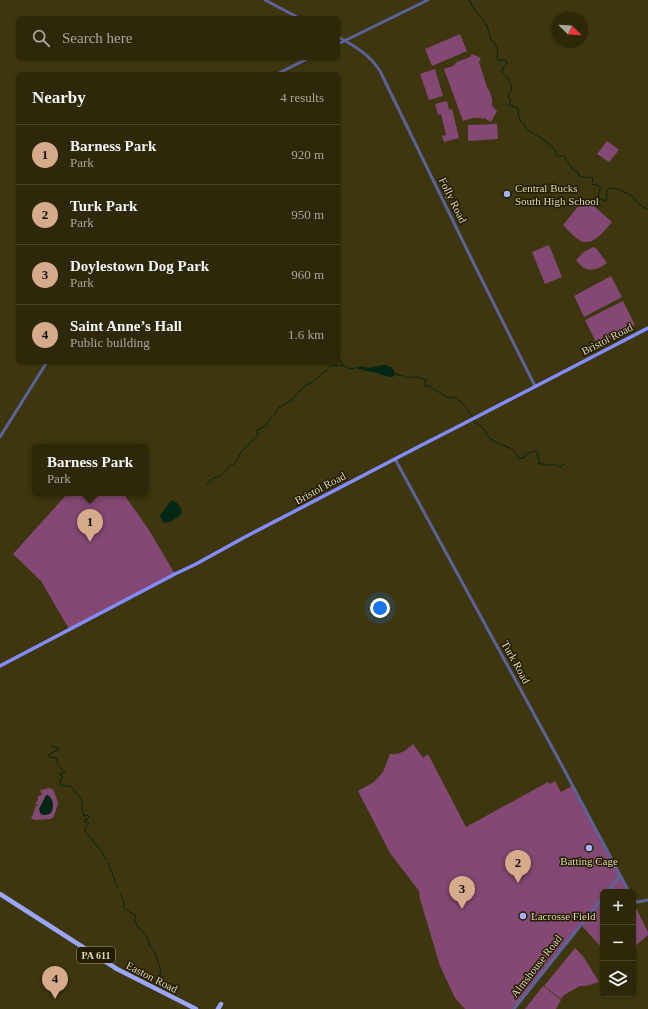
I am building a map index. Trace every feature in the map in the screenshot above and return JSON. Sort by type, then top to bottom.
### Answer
[{"type":"highway","name":"Easton Road","points":[[0,894],[117,969],[196,1009]]},
{"type":"main road","name":"Bristol Road","points":[[0,666],[648,328]]},
{"type":"street","points":[[265,0],[296,16]]},
{"type":"street","points":[[340,43],[428,0]]},
{"type":"street","points":[[352,36],[352,44]]},
{"type":"street","name":"Folly Road","points":[[340,38],[352,44],[367,55],[374,61],[380,71],[535,386]]},
{"type":"street","points":[[281,72],[305,60]]},
{"type":"street","points":[[0,437],[46,364]]},
{"type":"street","name":"Turk Road","points":[[395,459],[559,760],[620,876]]},
{"type":"street","points":[[609,889],[620,876],[627,889]]},
{"type":"street","points":[[636,901],[648,900]]},
{"type":"street","name":"Almshouse Road","points":[[514,1009],[600,901]]},
{"type":"shaded area","points":[[460,34],[467,51],[432,66],[425,49]]},
{"type":"shaded area","points":[[472,54],[481,58],[479,62],[492,99],[492,106],[497,111],[491,122],[484,118],[473,118],[463,121],[444,69],[470,57]]},
{"type":"shaded area","points":[[435,69],[443,96],[429,100],[420,74]]},
{"type":"shaded area","points":[[447,101],[449,110],[452,109],[459,138],[444,142],[442,136],[446,135],[441,114],[438,115],[435,104]]},
{"type":"shaded area","points":[[497,124],[498,139],[468,141],[468,125]]},
{"type":"shaded area","points":[[607,141],[619,150],[609,162],[597,154]]},
{"type":"shaded area","points":[[583,201],[588,201],[612,222],[602,234],[589,242],[579,240],[563,225]]},
{"type":"shaded area","points":[[549,245],[562,277],[545,284],[532,252]]},
{"type":"shaded area","points":[[593,247],[596,248],[607,263],[603,266],[590,270],[583,267],[576,260],[584,252]]},
{"type":"shaded area","points":[[611,276],[622,297],[584,317],[574,296]]},
{"type":"shaded area","points":[[623,301],[635,325],[597,344],[585,320]]},
{"type":"shaded area","points":[[383,365],[393,369],[395,373],[393,377],[356,368],[362,366],[368,368]]},
{"type":"shaded area","points":[[65,496],[125,496],[149,530],[175,574],[69,629],[41,581],[13,554]]},
{"type":"shaded area","points":[[172,500],[179,505],[182,513],[174,520],[164,523],[160,516]]},
{"type":"shaded area","points":[[413,744],[423,758],[428,754],[466,827],[548,782],[550,784],[555,781],[561,792],[572,786],[626,889],[600,889],[600,946],[581,925],[514,1009],[465,1009],[455,998],[440,966],[419,891],[390,853],[358,791],[374,782],[383,772],[390,754],[397,754]]},
{"type":"shaded area","points":[[49,788],[54,791],[58,803],[54,816],[51,819],[35,820],[30,818],[32,817],[36,806],[35,805],[37,805],[37,807],[38,804],[35,804],[38,800],[38,796],[42,795],[40,791]]},
{"type":"shaded area","points":[[46,795],[48,795],[51,799],[53,808],[51,813],[44,815],[40,813],[39,809]]},
{"type":"shaded area","points":[[636,908],[648,932],[648,935],[636,945]]},
{"type":"shaded area","points":[[575,948],[583,956],[599,982],[586,986],[580,986],[564,995],[561,999],[544,986]]},
{"type":"shaded area","points":[[543,986],[561,1000],[556,1009],[525,1009]]},
{"type":"waterway","points":[[469,0],[487,26],[491,40],[495,43],[498,52],[498,60],[505,60],[507,63],[502,72],[511,84],[512,90],[508,97],[511,99],[509,105],[518,108],[519,118],[526,129],[543,139],[555,150],[556,155],[565,157],[572,169],[578,172],[578,175],[593,178],[592,184],[596,184],[600,187],[598,195],[599,198],[605,201],[607,200],[607,190],[612,188],[635,198],[637,202],[648,209]]},
{"type":"waterway","points":[[340,360],[343,365]]},
{"type":"waterway","points":[[206,486],[212,479],[222,475],[235,463],[242,451],[258,435],[257,430],[266,426],[278,408],[292,400],[303,387],[312,382],[331,366],[343,365],[349,369],[355,368]]},
{"type":"waterway","points":[[394,374],[403,376]]},
{"type":"waterway","points":[[406,377],[416,377],[426,380],[425,386],[429,386],[449,398],[456,397],[473,418]]},
{"type":"waterway","points":[[474,420],[486,431],[489,438],[514,451],[519,459],[525,457],[526,454],[536,451],[539,464],[555,465],[560,467],[564,464]]},
{"type":"waterway","points":[[52,746],[58,748],[58,750],[49,755],[49,757],[56,758],[57,764],[65,772],[60,773],[60,775],[63,776],[60,780],[60,784],[63,786],[70,786],[80,797],[84,816],[87,815],[89,817],[88,819],[85,819],[85,822],[89,824],[85,828],[85,831],[102,852],[106,860]]},
{"type":"waterway","points":[[108,863],[118,888]]},
{"type":"waterway","points":[[120,893],[124,902],[124,908],[136,916],[134,920],[147,937],[150,946],[155,953],[160,967],[160,982],[164,989]]},
{"type":"place","name":"Central Bucks South High School","points":[[507,194]]},
{"type":"place","name":"Barness Park","points":[[90,542]]},
{"type":"place","name":"Batting Cage","points":[[589,848]]},
{"type":"place","name":"Turk Park","points":[[518,883]]},
{"type":"place","name":"Doylestown Dog Park","points":[[462,909]]},
{"type":"place","name":"Lacrosse Field","points":[[523,916]]},
{"type":"place","name":"Saint Anne’s Hall","points":[[55,999]]}]
